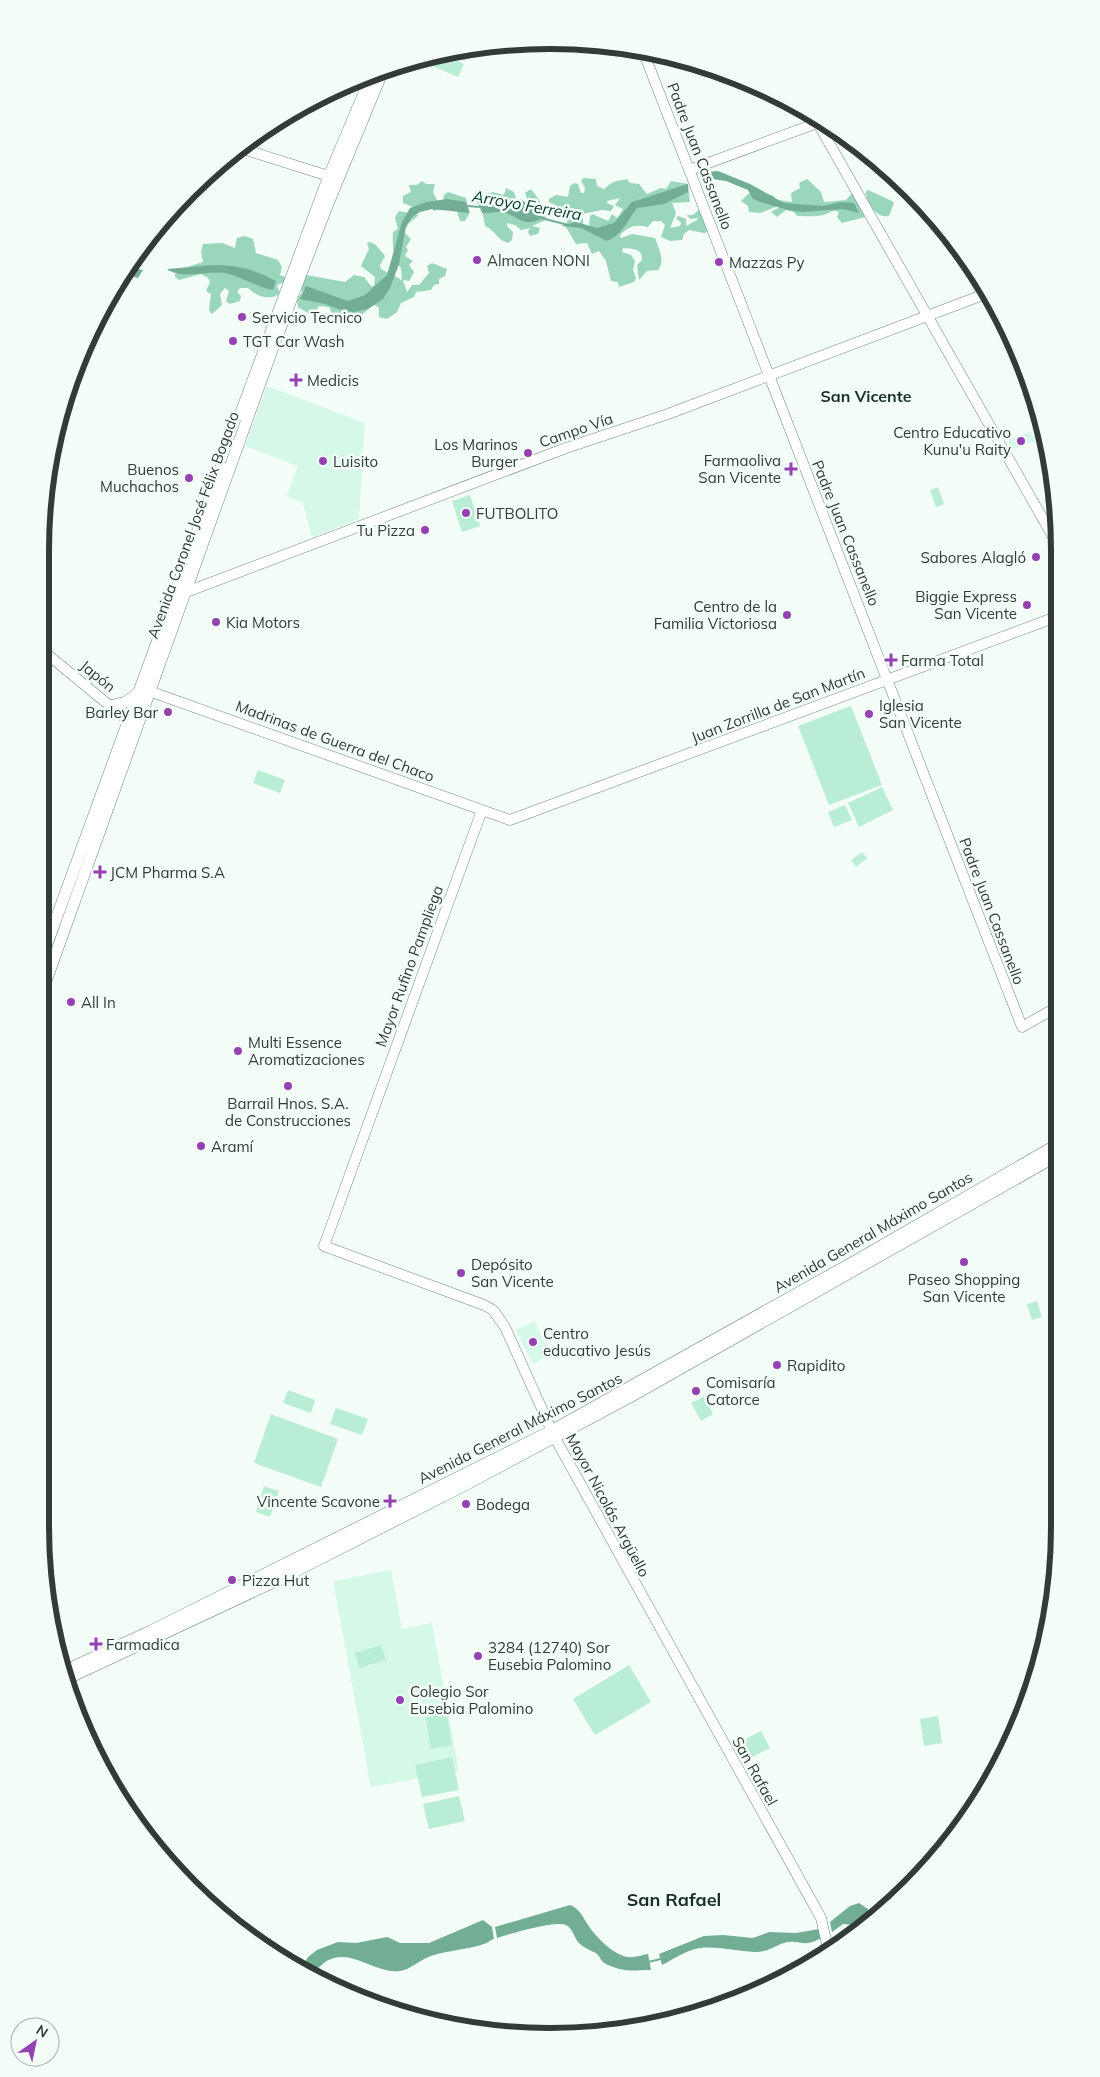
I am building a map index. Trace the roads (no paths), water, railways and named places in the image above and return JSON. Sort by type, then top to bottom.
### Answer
[{"type":"main road","name":"Avenida Coronel José Félix Bogado","points":[[333,177],[379,79]]},
{"type":"main road","name":"Avenida Coronel José Félix Bogado","points":[[49,972],[143,692],[285,303],[369,83]]},
{"type":"main road","points":[[110,706],[126,702],[143,692]]},
{"type":"main road","name":"Avenida Coronel José Félix Bogado","points":[[49,939],[132,723]]},
{"type":"main road","name":"Avenida General Máximo Santos","points":[[69,1669],[553,1434],[1051,1148]]},
{"type":"main road","name":"Avenida General Máximo Santos","points":[[72,1676],[278,1580],[881,1257],[1051,1159]]},
{"type":"street","name":"Padre Juan Cassanello","points":[[646,58],[888,680],[968,893],[1022,1027],[1051,1010]]},
{"type":"street","points":[[689,170],[812,123]]},
{"type":"street","points":[[823,130],[1050,532]]},
{"type":"street","points":[[247,150],[333,177]]},
{"type":"street","name":"Campo Vía","points":[[179,594],[566,448],[768,376],[982,295]]},
{"type":"street","name":"Juan Zorrilla de San Martín","points":[[510,820],[1051,619]]},
{"type":"street","name":"Japón","points":[[49,656],[132,723]]},
{"type":"street","name":"Madrinas de Guerra del Chaco","points":[[143,692],[510,820]]},
{"type":"street","name":"Mayor Rufino Pampliega","points":[[324,1246],[482,810]]},
{"type":"street","name":"Mayor Nicolás Argüello","points":[[324,1246],[493,1310],[504,1328],[553,1434],[646,1606]]},
{"type":"street","name":"San Rafael","points":[[646,1606],[821,1918],[828,1944]]},
{"type":"water","points":[[718,171],[750,184],[784,203],[823,206],[841,202],[854,203],[859,213],[843,209],[802,212],[760,202],[753,199],[748,190],[726,181],[713,179],[705,181],[704,177],[709,172]]},
{"type":"water","points":[[688,184],[688,192],[664,204],[637,208],[621,231],[607,241],[581,228],[561,226],[576,222],[597,228],[614,223],[632,202]]},
{"type":"water","points":[[489,198],[521,201],[537,209],[545,217],[527,222],[503,212],[482,213],[477,200]]},
{"type":"water","points":[[447,199],[466,202],[470,213],[432,209],[420,212],[412,217],[406,226],[399,264],[390,288],[383,299],[368,309],[354,312],[300,299],[306,286],[348,301],[365,295],[387,275],[402,222],[410,208],[427,202]]},
{"type":"water","points":[[215,265],[239,267],[261,274],[276,281],[273,290],[225,273],[180,274],[167,269]]},
{"type":"water","points":[[135,268],[143,270],[138,278],[131,276]]},
{"type":"water","points":[[859,1903],[870,1912],[855,1925],[843,1924],[832,1932],[830,1922],[850,1906]]},
{"type":"water","points":[[570,1905],[578,1911],[600,1940],[617,1953],[630,1957],[648,1954],[651,1970],[623,1970],[606,1964],[596,1953],[579,1943],[566,1925],[552,1924],[497,1938],[495,1927]]},
{"type":"water","points":[[483,1920],[492,1927],[494,1939],[478,1946],[431,1956],[412,1967],[400,1971],[389,1971],[344,1957],[333,1958],[317,1971],[304,1964],[308,1957],[317,1950],[338,1942],[356,1943],[387,1937],[400,1943],[429,1943]]},
{"type":"water","points":[[819,1929],[821,1938],[810,1943],[788,1942],[760,1952],[700,1948],[685,1953],[662,1965],[659,1954],[704,1936],[723,1935],[753,1938],[769,1932],[796,1933]]},
{"type":"waterway","name":"Arroyo Ferreira","points":[[467,206],[480,207]]},
{"type":"waterway","name":"Arroyo Ferreira","points":[[541,218],[568,225]]},
{"type":"waterway","points":[[648,1962],[661,1959]]},
{"type":"place","name":"Almacen NONI","points":[[477,260]]},
{"type":"place","name":"Mazzas Py","points":[[719,262]]},
{"type":"place","name":"Servicio Tecnico","points":[[242,317]]},
{"type":"place","name":"TGT Car Wash","points":[[233,341]]},
{"type":"place","name":"Medicis","points":[[296,380]]},
{"type":"place","name":"Centro Educativo Kunu'u Raity","points":[[1021,441]]},
{"type":"place","name":"Los Marinos Burger","points":[[528,453]]},
{"type":"place","name":"Luisito","points":[[323,461]]},
{"type":"place","name":"Farmaoliva San Vicente","points":[[791,469]]},
{"type":"place","name":"Buenos Muchachos","points":[[189,478]]},
{"type":"place","name":"FUTBOLITO","points":[[466,513]]},
{"type":"place","name":"Tu Pizza","points":[[425,530]]},
{"type":"place","name":"Sabores Alagló","points":[[1036,557]]},
{"type":"place","name":"Biggie Express San Vicente","points":[[1027,605]]},
{"type":"place","name":"Centro de la Familia Victoriosa","points":[[787,615]]},
{"type":"place","name":"Kia Motors","points":[[216,622]]},
{"type":"place","name":"Farma Total","points":[[891,660]]},
{"type":"place","name":"Barley Bar","points":[[168,712]]},
{"type":"place","name":"Iglesia San Vicente","points":[[869,714]]},
{"type":"place","name":"JCM Pharma S.A","points":[[100,872]]},
{"type":"place","name":"All In","points":[[71,1002]]},
{"type":"place","name":"Multi Essence Aromatizaciones","points":[[238,1051]]},
{"type":"place","name":"Barrail Hnos. S.A. de Construcciones","points":[[288,1086]]},
{"type":"place","name":"Aramí","points":[[201,1146]]},
{"type":"place","name":"Paseo Shopping San Vicente","points":[[964,1262]]},
{"type":"place","name":"Depósito San Vicente","points":[[461,1273]]},
{"type":"place","name":"Centro educativo Jesús","points":[[533,1342]]},
{"type":"place","name":"Rapidito","points":[[777,1365]]},
{"type":"place","name":"Comisaría Catorce","points":[[696,1391]]},
{"type":"place","name":"Vincente Scavone","points":[[390,1501]]},
{"type":"place","name":"Bodega","points":[[466,1504]]},
{"type":"place","name":"Pizza Hut","points":[[232,1580]]},
{"type":"place","name":"Farmadica","points":[[96,1644]]},
{"type":"place","name":"3284 (12740) Sor Eusebia Palomino","points":[[478,1656]]},
{"type":"place","name":"Colegio Sor Eusebia Palomino","points":[[400,1700]]},
{"type":"district","name":"San Vicente","points":[[866,396]]},
{"type":"district","name":"San Rafael","points":[[674,1899]]}]
